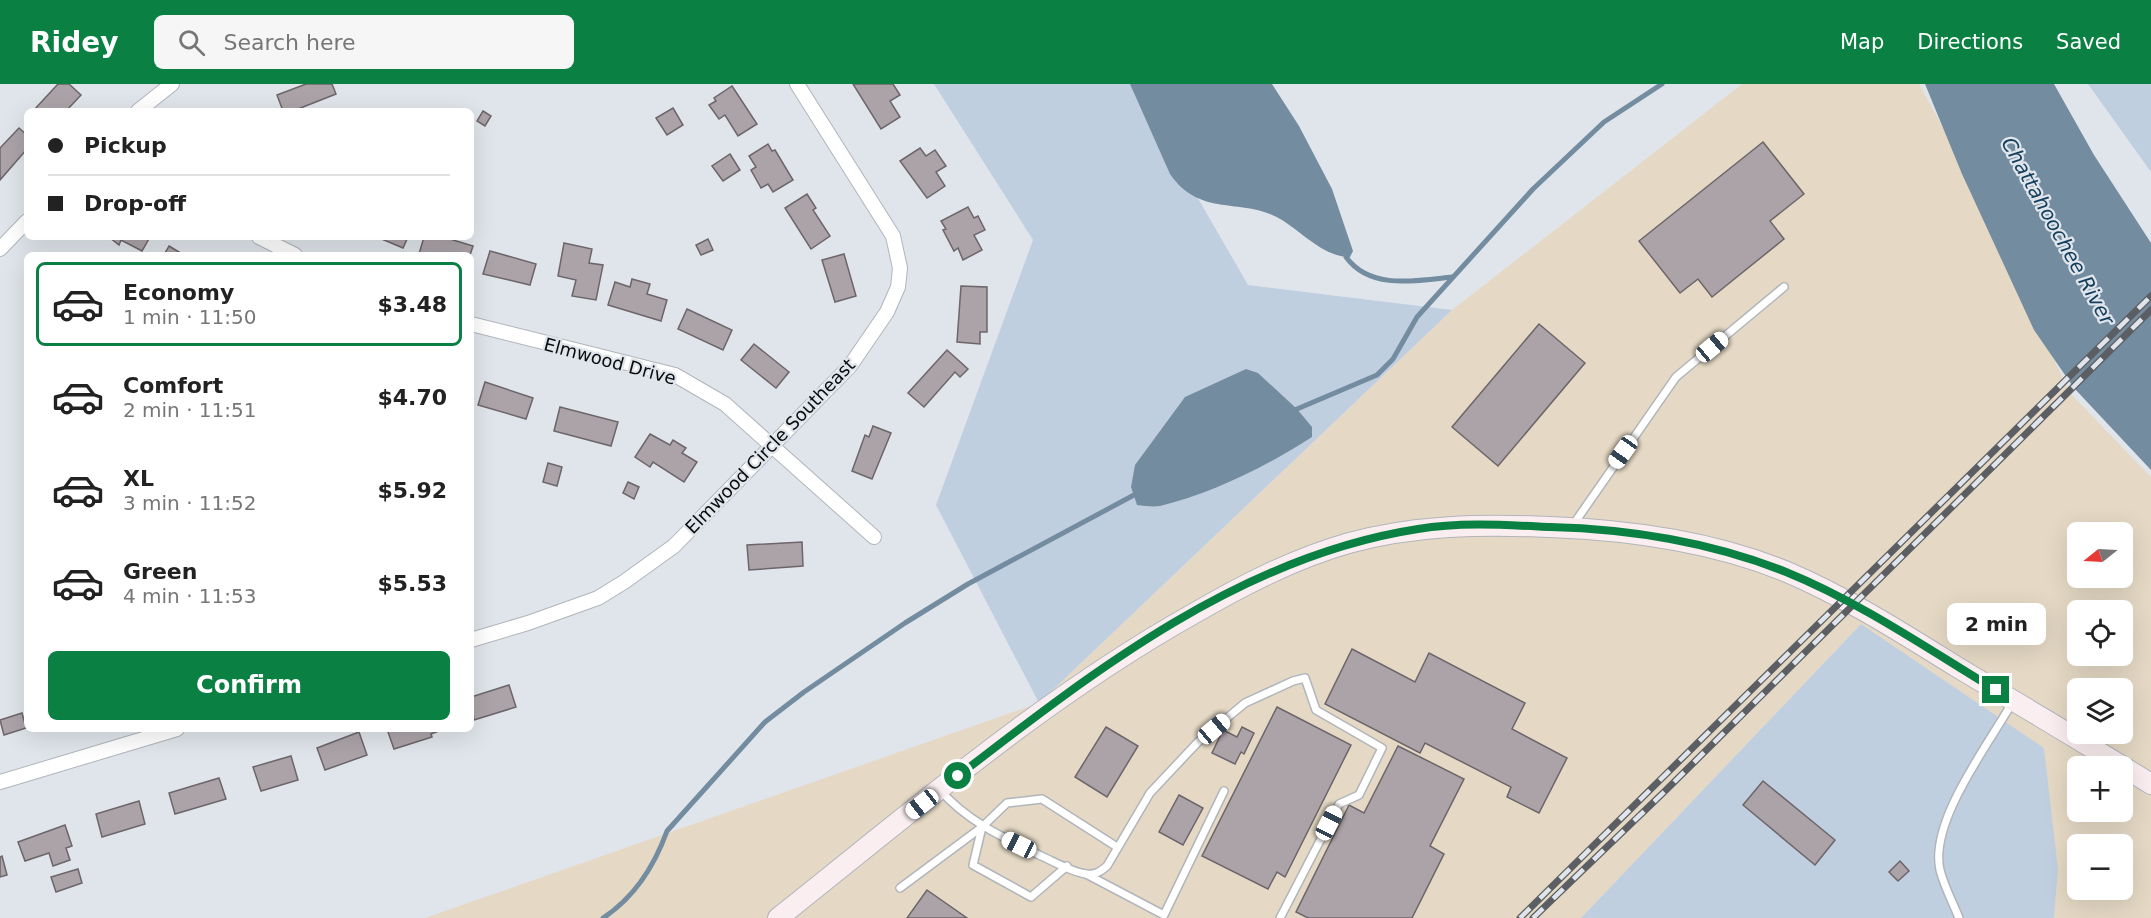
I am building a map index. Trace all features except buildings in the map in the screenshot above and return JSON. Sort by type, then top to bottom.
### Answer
[{"type":"street","points":[[142,108],[172,84]]},
{"type":"street","name":"Elmwood Circle Southeast","points":[[474,639],[598,598],[674,546],[850,366],[887,312],[898,287],[900,268],[893,236],[797,84]]},
{"type":"street","points":[[0,249],[24,224]]},
{"type":"street","points":[[265,240],[289,252]]},
{"type":"street","name":"Elmwood Drive","points":[[474,325],[675,375],[724,404],[874,537]]},
{"type":"street","points":[[778,918],[1065,693],[1117,658],[1231,592],[1297,561],[1350,543],[1421,528],[1492,525],[1571,527],[1638,533],[1742,556],[1787,572],[1868,614],[2151,784]]},
{"type":"street","points":[[0,782],[167,732]]},
{"type":"lane","points":[[1571,527],[1676,377],[1784,287]]},
{"type":"lane","points":[[1086,874],[1098,873],[1107,866],[1150,793],[1198,742],[1245,703],[1293,681],[1305,678],[1316,710],[1382,748],[1359,795],[1339,804],[1280,918]]},
{"type":"lane","points":[[1959,918],[1940,869],[1940,836],[1948,812],[2014,701]]},
{"type":"lane","points":[[940,790],[953,805],[982,827],[1086,874],[1163,916],[1224,791]]},
{"type":"lane","points":[[900,888],[982,827],[1007,803],[1042,800],[1117,847]]},
{"type":"lane","points":[[982,827],[974,865],[1031,897],[1066,866]]},
{"type":"shaded area","points":[[934,84],[1132,84],[1248,285],[1452,310],[1039,703],[936,505],[1033,240]]},
{"type":"shaded area","points":[[1742,84],[1919,84],[1947,135],[2070,393],[2151,477],[2151,918],[2054,918],[2058,870],[1861,624],[1581,918],[425,918],[1039,703],[1452,310]]},
{"type":"shaded area","points":[[2088,84],[2151,84],[2151,172]]},
{"type":"shaded area","points":[[1861,624],[2044,748],[2058,870],[2054,918],[1581,918]]},
{"type":"water","points":[[1130,84],[1272,84],[1299,126],[1332,189],[1353,251],[1350,257],[1340,256],[1323,249],[1282,220],[1267,213],[1209,202],[1195,197],[1182,188],[1170,174]]},
{"type":"water","name":"Chattahoochee River","points":[[1925,84],[2054,84],[2094,155],[2151,243],[2151,470],[2074,388],[2034,330],[1962,174]]},
{"type":"water","points":[[1246,369],[1258,373],[1297,409],[1312,427],[1312,437],[1258,468],[1199,494],[1160,506],[1137,505],[1131,487],[1135,465],[1185,397]]},
{"type":"waterway","points":[[1297,409],[1377,375],[1393,359],[1417,317],[1533,189],[1604,122],[1662,84]]},
{"type":"waterway","points":[[1346,257],[1367,275],[1380,279],[1409,281],[1452,277]]},
{"type":"waterway","points":[[603,918],[634,891],[656,857],[667,831],[765,722],[804,692],[905,623],[968,584],[1134,495]]},
{"type":"railway","points":[[1520,918],[2151,296]]},
{"type":"railway","points":[[1533,918],[1663,793],[2151,310]]},
{"type":"route","points":[[958,776],[1065,693],[1117,658],[1231,592],[1324,551],[1421,528],[1461,525],[1571,527],[1638,533],[1742,556],[1787,572],[1831,594],[1996,690]]}]
